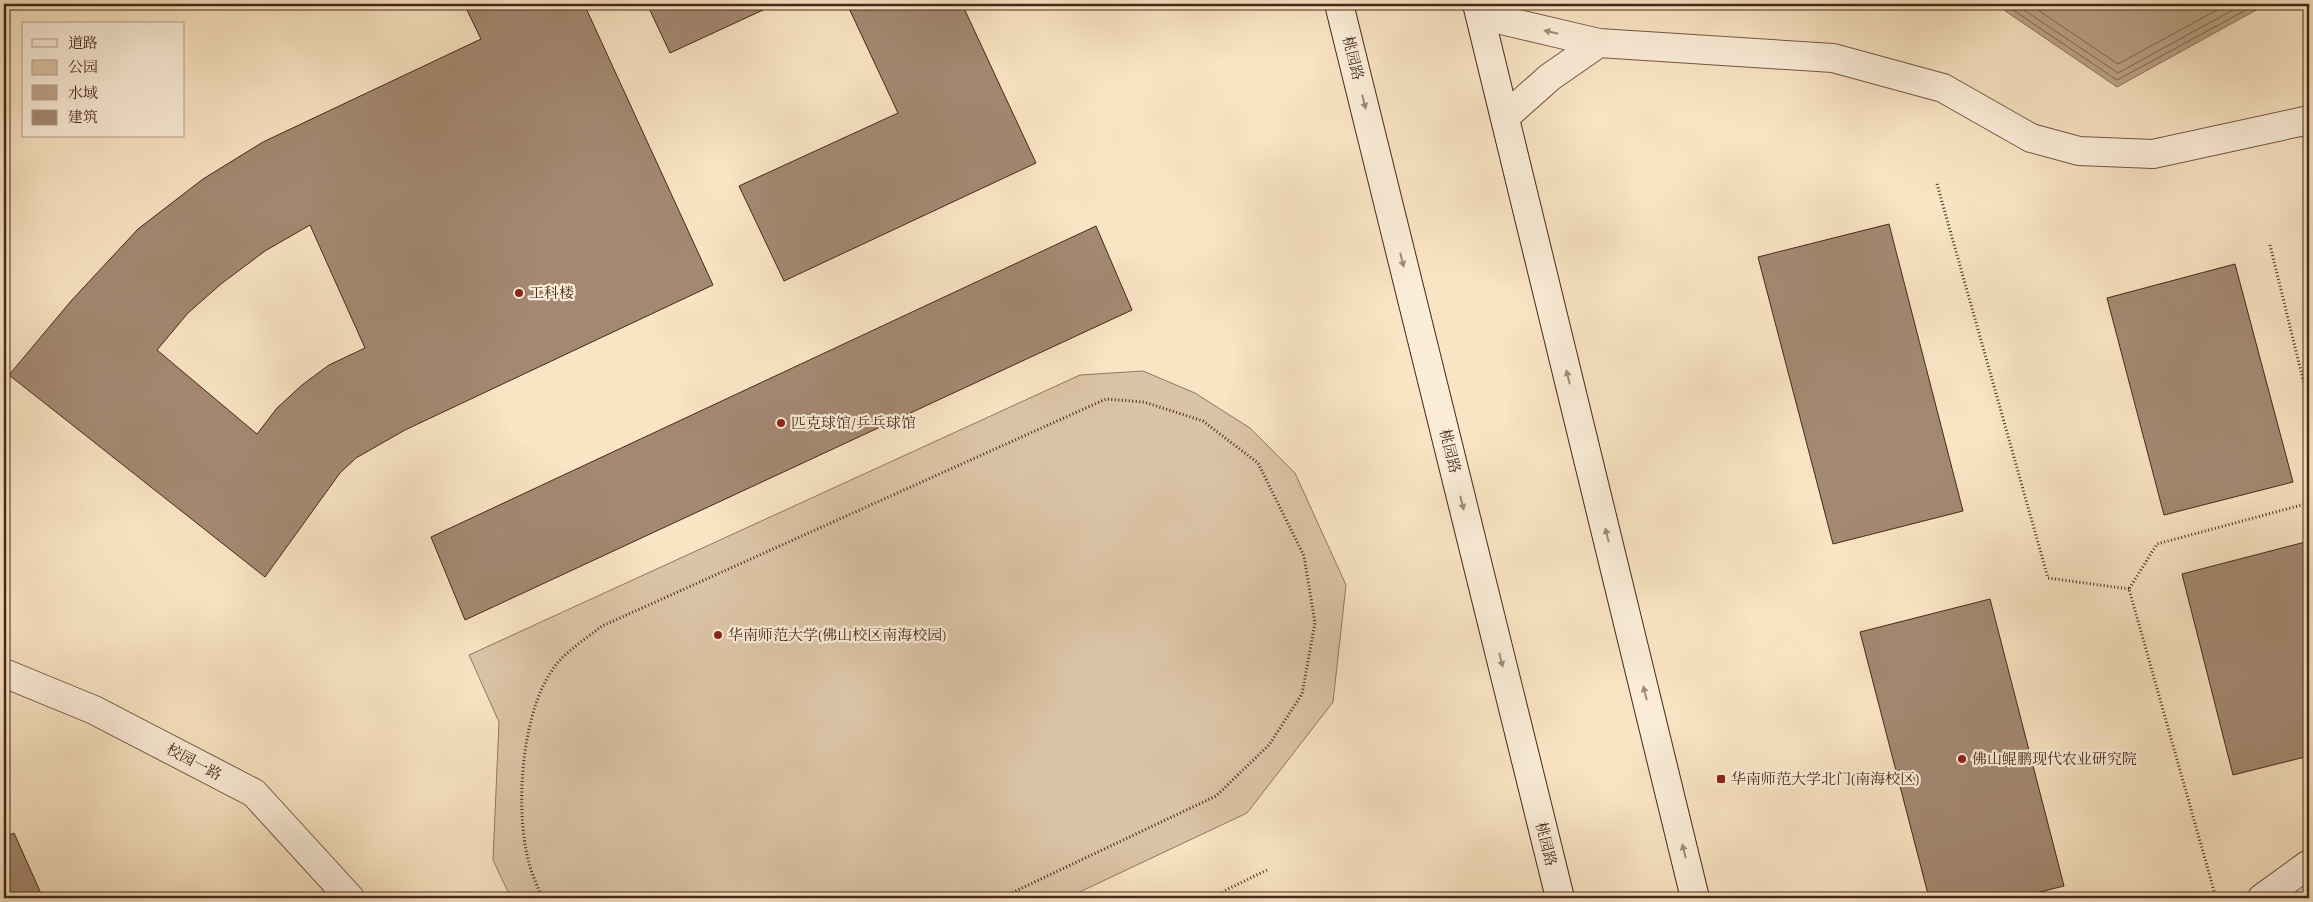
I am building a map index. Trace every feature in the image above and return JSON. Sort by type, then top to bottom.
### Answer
[{"type":"main road","name":"桃园路","points":[[1339,4],[1560,898]]},
{"type":"main road","points":[[1695,898],[1479,10],[1599,43],[1833,58],[1943,88],[2031,138],[2079,151],[2153,154],[2309,120]]},
{"type":"main road","points":[[1505,117],[1550,76],[1599,43]]},
{"type":"main road","name":"校园一路","points":[[4,672],[94,710],[254,793],[350,898]]},
{"type":"main road","points":[[2262,898],[2309,864]]},
{"type":"path","points":[[1937,184],[2048,578],[2129,589]]},
{"type":"path","points":[[2270,246],[2309,404]]},
{"type":"path","points":[[542,898],[529,862],[521,808],[526,746],[533,714],[537,698],[560,660],[602,626],[1106,399],[1144,402],[1203,421],[1258,463],[1304,556],[1315,623],[1302,694],[1269,745],[1216,796],[1001,898]]},
{"type":"path","points":[[2216,898],[2129,589],[2158,544],[2309,503]]},
{"type":"path","points":[[1218,898],[1224,891],[1269,870]]},
{"type":"green space","points":[[1143,371],[1195,393],[1250,428],[1295,473],[1346,585],[1333,702],[1247,813],[1067,898],[511,898],[493,860],[499,722],[469,655],[1080,375]]},
{"type":"water","points":[[1995,4],[2267,4],[2117,87]]},
{"type":"building","name":"工科楼","points":[[464,4],[584,4],[713,285],[405,430],[356,458],[340,473],[265,577],[9,375],[71,301],[138,229],[203,179],[263,142],[481,39]],"holes":[[[310,225],[365,348],[329,365],[302,385],[277,408],[257,434],[157,350],[188,313],[221,284],[265,251]]]},
{"type":"building","points":[[647,4],[776,4],[670,53]]},
{"type":"building","points":[[847,4],[962,4],[1036,163],[784,281],[739,186],[898,113]]},
{"type":"building","points":[[1889,224],[1963,511],[1833,544],[1758,257]]},
{"type":"building","name":"匹克球馆/乒乓球馆","points":[[1096,226],[1132,310],[465,620],[431,537]]},
{"type":"building","points":[[2235,264],[2293,482],[2164,515],[2107,298]]},
{"type":"building","points":[[2309,541],[2309,756],[2233,775],[2182,574]]},
{"type":"building","name":"佛山鲲鹏现代农业研究院","points":[[1990,599],[2064,886],[2016,898],[1929,898],[1860,632]]},
{"type":"building","points":[[14,833],[43,898],[4,898],[4,838]]},
{"type":"place","name":"工科楼","points":[[519,293]]},
{"type":"place","name":"匹克球馆/乒乓球馆","points":[[781,423]]},
{"type":"place","name":"华南师范大学(佛山校区南海校园)","points":[[718,635]]},
{"type":"place","name":"佛山鲲鹏现代农业研究院","points":[[1962,759]]},
{"type":"place","name":"华南师范大学北门(南海校区)","points":[[1721,779]]}]
